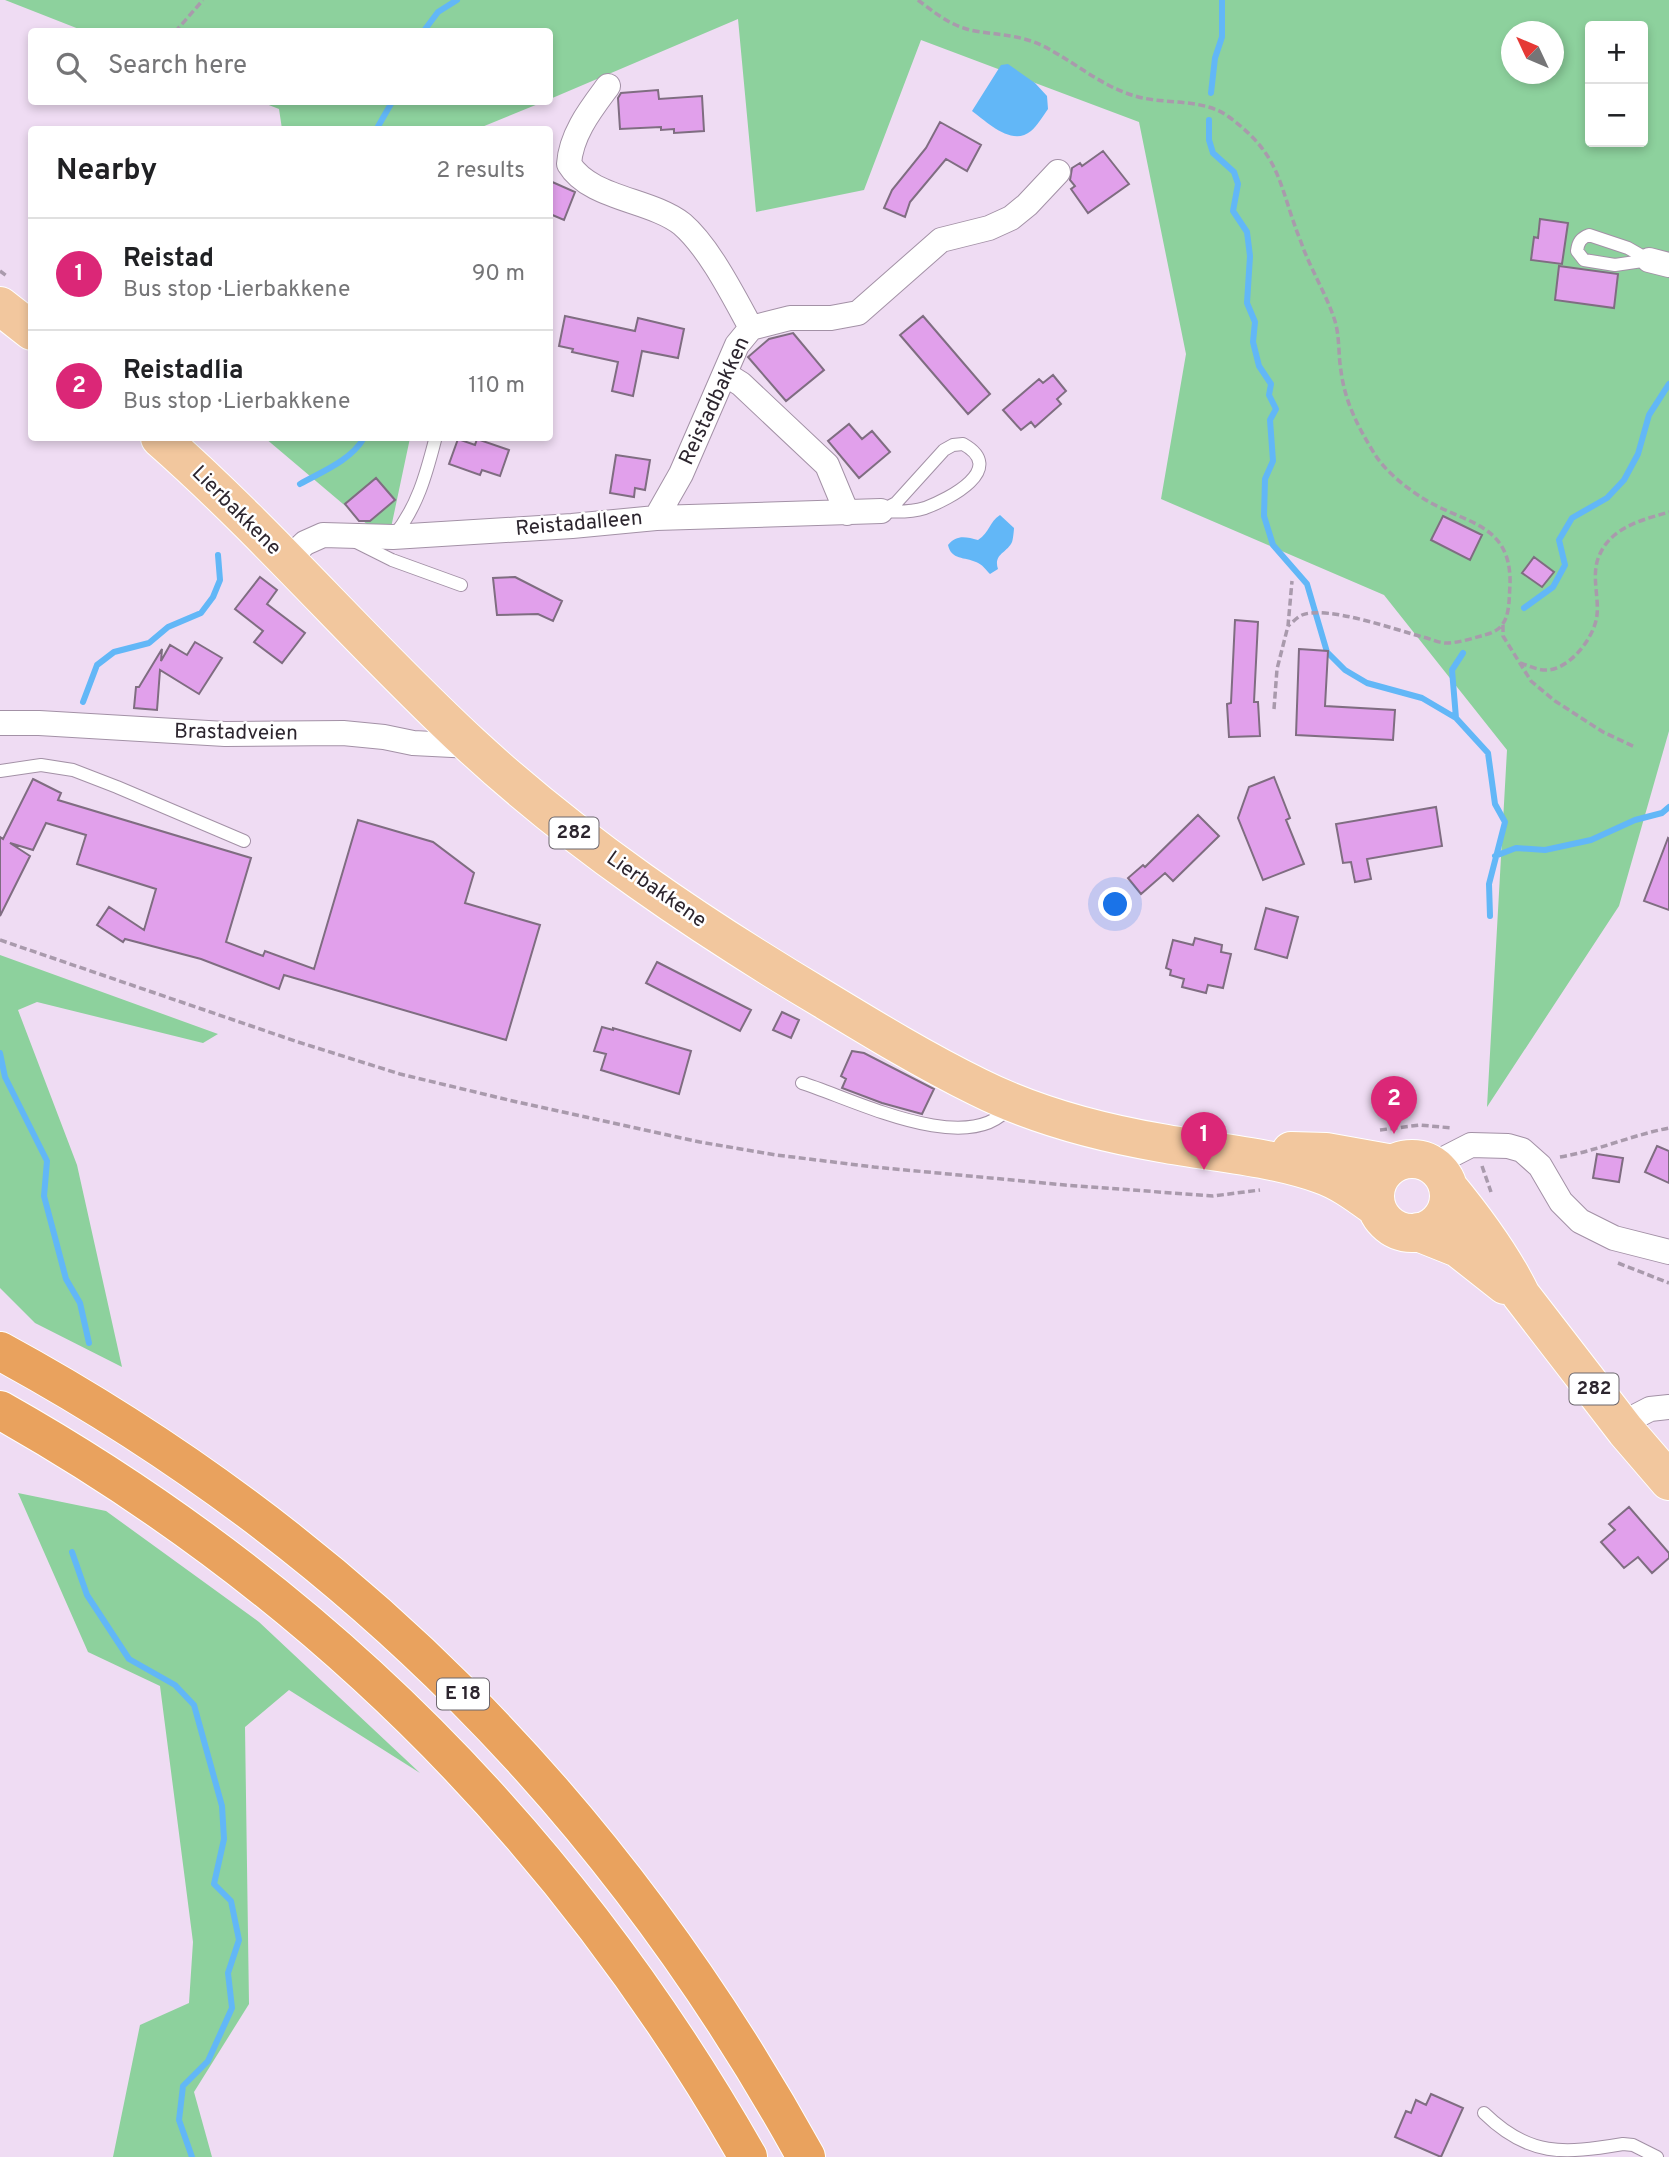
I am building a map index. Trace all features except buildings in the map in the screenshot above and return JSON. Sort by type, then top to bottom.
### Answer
[{"type":"highway","name":"E 18","points":[[0,1351],[127,1426],[220,1488],[377,1613],[476,1708],[550,1787],[652,1914],[726,2021],[806,2157]]},
{"type":"highway","name":"E 18","points":[[0,1410],[142,1497],[241,1568],[352,1660],[423,1727],[528,1840],[592,1919],[649,1997],[748,2157]]},
{"type":"main road","points":[[0,306],[28,328]]},
{"type":"main road","name":"Lierbakkene","points":[[163,441],[211,484],[404,681],[472,746],[573,832],[712,930],[895,1042],[976,1087],[1012,1103],[1066,1122],[1166,1144],[1264,1173],[1281,1165],[1322,1174],[1349,1188],[1377,1208]]},
{"type":"main road","name":"Lierbakkene","points":[[1264,1173],[1280,1152],[1326,1152],[1393,1164]]},
{"type":"main road","name":"282","points":[[1393,1164],[1410,1159],[1440,1176],[1491,1244],[1521,1295],[1620,1424],[1669,1481]]},
{"type":"main road","points":[[1377,1208],[1377,1185],[1383,1173],[1393,1164]]},
{"type":"main road","points":[[1418,1232],[1430,1228],[1444,1214],[1448,1204],[1440,1176]]},
{"type":"main road","name":"282","points":[[1377,1208],[1384,1220],[1395,1228],[1418,1232],[1458,1248],[1521,1295]]},
{"type":"street","name":"Reistadbakken","points":[[608,86],[582,124],[573,143],[569,164],[582,180],[680,223],[709,257],[751,328],[737,345],[681,474],[656,517]]},
{"type":"street","points":[[751,328],[790,318],[831,318],[858,313],[941,240],[989,228],[1010,218],[1027,205],[1058,172]]},
{"type":"street","points":[[725,374],[741,384],[827,465],[847,513]]},
{"type":"street","name":"Reistadalleen","points":[[286,561],[305,543],[323,535],[393,537],[572,526],[656,517],[881,511]]},
{"type":"street","name":"Brastadveien","points":[[0,723],[225,734],[343,733],[412,743],[472,746]]},
{"type":"street","points":[[1440,1176],[1471,1145],[1508,1146],[1522,1150],[1540,1166],[1561,1202],[1580,1220],[1614,1238],[1669,1252]]},
{"type":"street","points":[[1620,1424],[1650,1409],[1669,1407]]},
{"type":"lane","points":[[1593,235],[1659,263],[1615,265],[1591,262],[1580,257],[1578,244],[1582,238],[1593,235]]},
{"type":"lane","points":[[393,537],[419,495],[435,441]]},
{"type":"lane","name":"Reistadalleen","points":[[963,444],[973,449],[978,457],[975,478],[951,496],[923,509],[881,511],[896,503],[944,450],[963,444]]},
{"type":"lane","points":[[347,535],[355,543],[392,560],[461,585]]},
{"type":"lane","points":[[0,771],[41,765],[74,771],[244,841]]},
{"type":"lane","points":[[802,1083],[874,1111],[937,1127],[961,1127],[992,1121],[1002,1117],[1012,1103]]},
{"type":"lane","points":[[1484,2113],[1513,2140],[1531,2148],[1560,2152],[1623,2144],[1633,2145],[1657,2157]]},
{"type":"path","points":[[178,28],[203,0]]},
{"type":"path","points":[[918,0],[943,19],[972,30],[1014,35],[1042,46],[1114,89],[1143,98],[1203,106],[1225,114],[1262,146],[1276,167],[1300,242],[1335,320],[1346,397],[1356,424],[1378,460],[1423,498],[1469,518],[1492,532],[1502,546],[1510,570],[1509,603],[1503,636],[1531,681],[1555,701],[1603,732],[1635,747]]},
{"type":"path","points":[[1520,663],[1544,671],[1556,669],[1570,660],[1589,638],[1597,617],[1595,578],[1599,557],[1611,539],[1629,524],[1669,512]]},
{"type":"path","points":[[1274,709],[1277,669],[1288,626],[1292,581]]},
{"type":"path","points":[[1288,626],[1301,615],[1317,613],[1350,617],[1446,643],[1492,633],[1503,625]]},
{"type":"path","points":[[0,940],[400,1074],[505,1100],[701,1142],[776,1155],[874,1167],[1213,1196],[1264,1173]]},
{"type":"path","points":[[1377,1130],[1437,1125],[1454,1128],[1471,1145]]},
{"type":"path","points":[[1540,1166],[1555,1158],[1669,1128]]},
{"type":"path","points":[[1623,1266],[1669,1283]]},
{"type":"green space","points":[[5,0],[1669,0],[1669,731],[1619,906],[1487,1107],[1507,750],[1384,595],[1161,499],[1186,354],[1139,122],[921,40],[864,190],[756,212],[738,19],[553,98],[553,28],[76,28]]},
{"type":"green space","points":[[269,105],[536,105],[484,126],[282,126],[279,109]]},
{"type":"green space","points":[[269,441],[409,441],[388,542]]},
{"type":"green space","points":[[0,955],[218,1034],[203,1043],[37,1002],[18,1010],[77,1165],[122,1367],[35,1323],[0,1288]]},
{"type":"green space","points":[[18,1493],[106,1511],[259,1622],[420,1773],[289,1690],[245,1727],[249,2004],[194,2092],[212,2157],[113,2157],[140,2025],[189,2003],[193,1942],[160,1686],[88,1652]]},
{"type":"water","points":[[1008,64],[1035,83],[1047,96],[1048,109],[1033,129],[1024,135],[1008,135],[972,111],[1001,65]]},
{"type":"water","points":[[1000,515],[1014,528],[1010,546],[997,560],[998,569],[990,574],[978,563],[952,553],[948,545],[951,542],[962,537],[978,540]]},
{"type":"waterway","points":[[426,28],[438,12],[457,0]]},
{"type":"waterway","points":[[1211,93],[1215,58],[1222,37],[1222,0]]},
{"type":"waterway","points":[[378,126],[390,105]]},
{"type":"waterway","points":[[1209,120],[1209,140],[1213,153],[1234,172],[1238,184],[1233,211],[1247,232],[1250,256],[1247,303],[1255,322],[1253,342],[1259,366],[1271,384],[1269,395],[1276,409],[1270,420],[1273,461],[1265,479],[1264,516],[1273,545],[1307,584],[1327,652],[1345,670],[1367,683],[1422,698],[1456,718],[1488,753],[1495,804],[1505,822],[1489,884],[1490,916]]},
{"type":"waterway","points":[[1524,608],[1553,587],[1565,565],[1559,540],[1572,518],[1607,498],[1624,480],[1638,454],[1649,415],[1669,384]]},
{"type":"waterway","points":[[300,484],[344,459],[362,441]]},
{"type":"waterway","points":[[83,702],[97,665],[114,652],[149,643],[168,627],[201,613],[213,597],[220,580],[218,555]]},
{"type":"waterway","points":[[1456,718],[1452,670],[1463,653]]},
{"type":"waterway","points":[[1495,856],[1516,848],[1545,850],[1591,840],[1635,820],[1662,813],[1669,807]]},
{"type":"waterway","points":[[0,1053],[5,1077],[47,1161],[44,1196],[66,1279],[80,1303],[89,1343]]},
{"type":"waterway","points":[[72,1552],[87,1595],[129,1659],[175,1685],[194,1705],[222,1806],[224,1839],[214,1884],[231,1901],[239,1940],[228,1973],[232,2008],[208,2061],[183,2086],[179,2120],[192,2157]]},
{"type":"place","name":"Reistadlia","points":[[1394,1134]]},
{"type":"place","name":"Reistad","points":[[1204,1170]]}]
